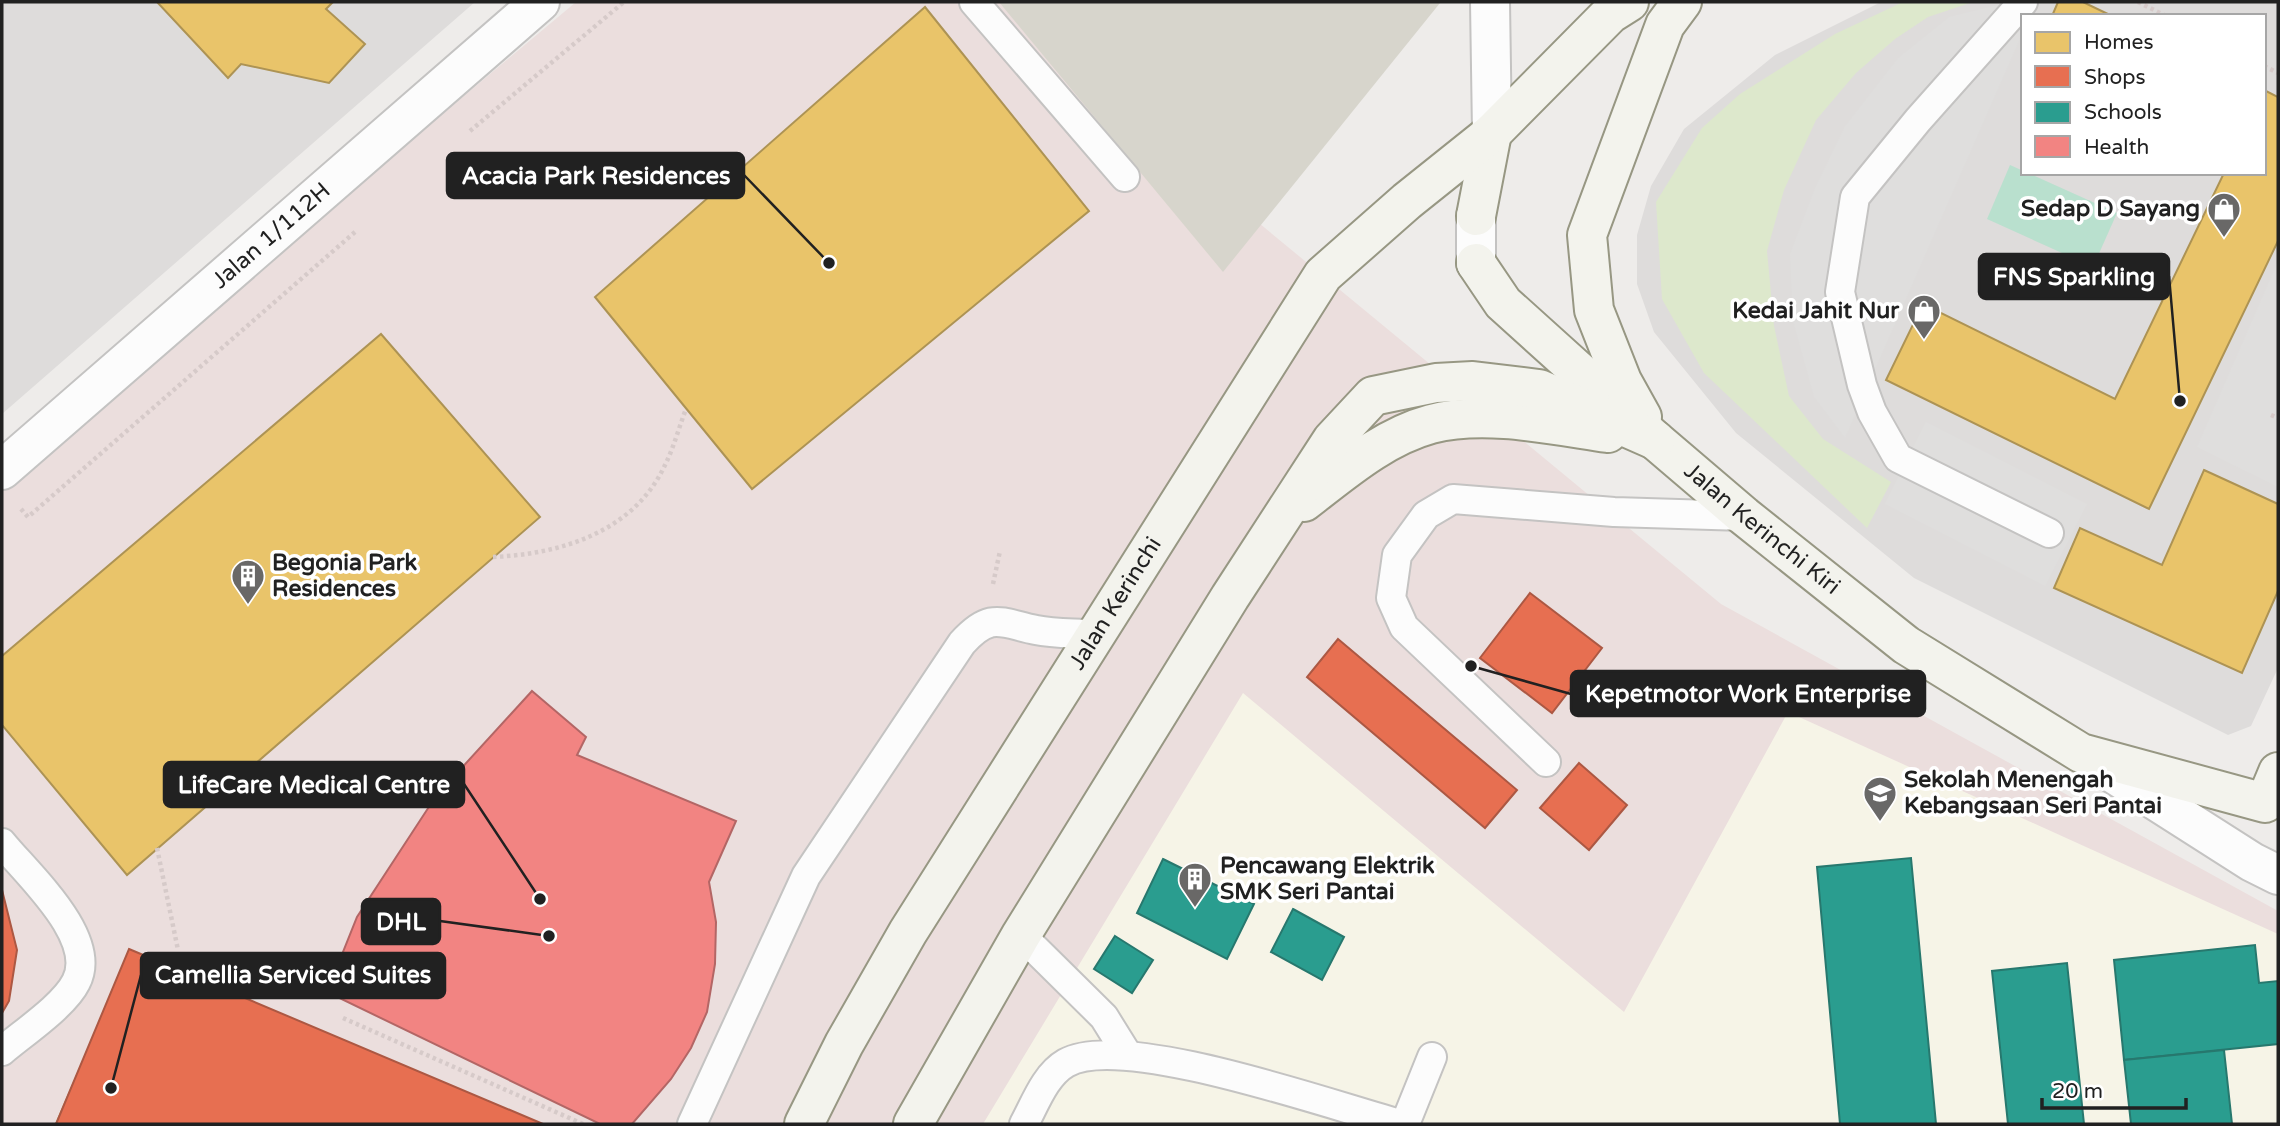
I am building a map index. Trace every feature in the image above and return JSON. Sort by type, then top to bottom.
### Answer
[{"type":"main road","name":"Jalan Kerinchi","points":[[804,1124],[844,1044],[908,932],[1323,275],[1407,201],[1492,133],[1610,14],[1629,2]]},
{"type":"main road","points":[[1655,440],[1622,381],[1594,310],[1587,235],[1619,142],[1665,25],[1682,2]]},
{"type":"main road","points":[[1476,216],[1492,133]]},
{"type":"main road","name":"Jalan Kerinchi Kiri","points":[[1476,263],[1503,303],[1655,440],[1744,516],[1906,645],[2081,753],[2274,795]]},
{"type":"main road","points":[[913,1124],[1021,935],[1279,521],[1366,454],[1440,422],[1508,419],[1655,440]]},
{"type":"street","name":"Jalan 1/112H","points":[[2,470],[540,2]]},
{"type":"street","points":[[1490,2],[1492,133]]},
{"type":"street","points":[[1476,216],[1476,263]]},
{"type":"street","name":"Jalan Kerinchi Kiri","points":[[2081,753],[2252,862],[2278,875]]},
{"type":"lane","points":[[974,2],[1125,177]]},
{"type":"lane","points":[[2023,2],[1918,120],[1855,197],[1840,292],[1862,385],[1872,412],[1898,458],[2049,533]]},
{"type":"lane","points":[[1546,762],[1404,627],[1391,598],[1397,555],[1426,515],[1453,499],[1615,512],[1744,516]]},
{"type":"lane","points":[[692,1124],[806,876],[962,643],[973,630],[1004,621],[1037,630],[1097,635]]},
{"type":"lane","points":[[2,843],[71,927],[79,943],[82,963],[76,982],[64,997],[2,1051]]},
{"type":"lane","points":[[1021,935],[1104,1017],[1127,1054]]},
{"type":"lane","points":[[1024,1124],[1048,1081],[1066,1063],[1090,1056],[1127,1054],[1170,1059],[1402,1124],[1432,1057]]},
{"type":"path","points":[[470,131],[624,2]]},
{"type":"path","points":[[2138,2],[2162,14]]},
{"type":"path","points":[[19,507],[27,517],[355,232]]},
{"type":"path","points":[[493,557],[523,555],[572,545],[609,528],[643,498],[665,467],[687,409]]},
{"type":"path","points":[[2271,415],[2278,418]]},
{"type":"path","points":[[992,591],[1000,551]]},
{"type":"path","points":[[158,848],[178,950]]},
{"type":"path","points":[[343,1018],[583,1124]]},
{"type":"shaded area","points":[[2,2],[475,2],[2,414]]},
{"type":"shaded area","points":[[576,2],[1418,2],[1237,205],[1721,604],[2278,911],[2278,1124],[2,1124],[2,483]]},
{"type":"shaded area","points":[[999,2],[1439,2],[1440,3],[1223,272]]},
{"type":"shaded area","points":[[1881,2],[2278,2],[2278,668],[2251,726],[2228,735],[1914,578],[1736,433],[1654,332],[1637,284],[1637,235],[1651,186],[1684,129],[1775,55]]},
{"type":"shaded area","points":[[2010,2],[2034,7],[2031,14],[2021,14],[2021,37],[1845,438],[1814,397],[1793,321],[1790,254],[1815,188],[1845,126],[1898,58],[1949,17]]},
{"type":"shaded area","points":[[2278,261],[2278,487],[2197,447]]},
{"type":"shaded area","points":[[1926,422],[2087,504],[2045,586],[1885,504]]},
{"type":"shaded area","name":"Sekolah Menengah Kebangsaan Seri Pantai","points":[[1243,693],[1624,1012],[1788,712],[2278,934],[2278,1124],[983,1124]]},
{"type":"green space","points":[[1903,2],[1973,2],[1928,17],[1895,39],[1856,73],[1816,120],[1784,190],[1767,251],[1774,326],[1789,396],[1823,439],[1891,482],[1867,528],[1704,373],[1662,299],[1656,202],[1702,128],[1740,94],[1835,34]]},
{"type":"green space","points":[[2010,165],[2021,170],[2021,175],[2032,175],[2117,213],[2093,267],[1987,219]]},
{"type":"building: Homes","points":[[157,2],[333,2],[326,9],[365,44],[329,83],[241,64],[228,78]]},
{"type":"building: Homes","points":[[2058,2],[2083,2],[2108,14],[2053,14]]},
{"type":"building: Homes","points":[[925,7],[1089,211],[752,489],[595,297]]},
{"type":"building: Homes","points":[[2266,91],[2278,97],[2278,241],[2149,509],[1886,380],[1923,304],[2115,399],[2223,175],[2266,175]]},
{"type":"building: Homes","name":"Begonia Park Residences","points":[[381,334],[540,517],[127,875],[2,725],[2,656]]},
{"type":"building: Homes","points":[[2204,470],[2278,504],[2278,591],[2242,673],[2054,588],[2080,528],[2162,565]]},
{"type":"building: Homes","points":[[84,1059],[191,1104],[205,1070],[334,1124],[56,1124]]},
{"type":"building: Shops","points":[[1530,593],[1602,648],[1552,713],[1480,658]]},
{"type":"building: Shops","points":[[1338,639],[1517,790],[1485,828],[1307,677]]},
{"type":"building: Shops","points":[[1579,763],[1627,805],[1589,850],[1540,808]]},
{"type":"building: Shops","points":[[2,890],[17,950],[9,1001],[2,1013]]},
{"type":"building: Shops","points":[[129,949],[543,1124],[56,1124]]},
{"type":"building: Schools","points":[[1911,858],[1936,1124],[1840,1124],[1817,867]]},
{"type":"building: Schools","name":"Pencawang Elektrik SMK Seri Pantai","points":[[1163,859],[1254,904],[1227,959],[1137,913]]},
{"type":"building: Schools","points":[[1293,909],[1344,937],[1322,980],[1271,952]]},
{"type":"building: Schools","points":[[1115,936],[1153,960],[1132,993],[1094,969]]},
{"type":"building: Schools","points":[[2255,945],[2259,983],[2278,981],[2278,1044],[2124,1060],[2114,960]]},
{"type":"building: Schools","points":[[2067,963],[2084,1124],[2008,1124],[1992,971]]},
{"type":"building: Schools","points":[[2224,1050],[2232,1124],[2131,1124],[2124,1060]]},
{"type":"building: Health","points":[[532,691],[586,737],[577,755],[736,821],[709,882],[716,922],[715,964],[707,1012],[691,1048],[671,1079],[632,1124],[600,1124],[327,992],[357,917],[436,796]]},
{"type":"place","name":"Sedap D Sayang","points":[[2224,239]]},
{"type":"place","name":"Acacia Park Residences","points":[[829,263]]},
{"type":"place","name":"Kedai Jahit Nur","points":[[1924,341]]},
{"type":"place","name":"FNS Sparkling","points":[[2180,401]]},
{"type":"place","name":"Begonia Park Residences","points":[[248,606]]},
{"type":"place","name":"Kepetmotor Work Enterprise","points":[[1471,666]]},
{"type":"place","name":"Sekolah Menengah Kebangsaan Seri Pantai","points":[[1880,823]]},
{"type":"place","name":"LifeCare Medical Centre","points":[[540,899]]},
{"type":"place","name":"Pencawang Elektrik SMK Seri Pantai","points":[[1195,909]]},
{"type":"place","name":"DHL","points":[[549,936]]},
{"type":"place","name":"Camellia Serviced Suites","points":[[111,1088]]}]
